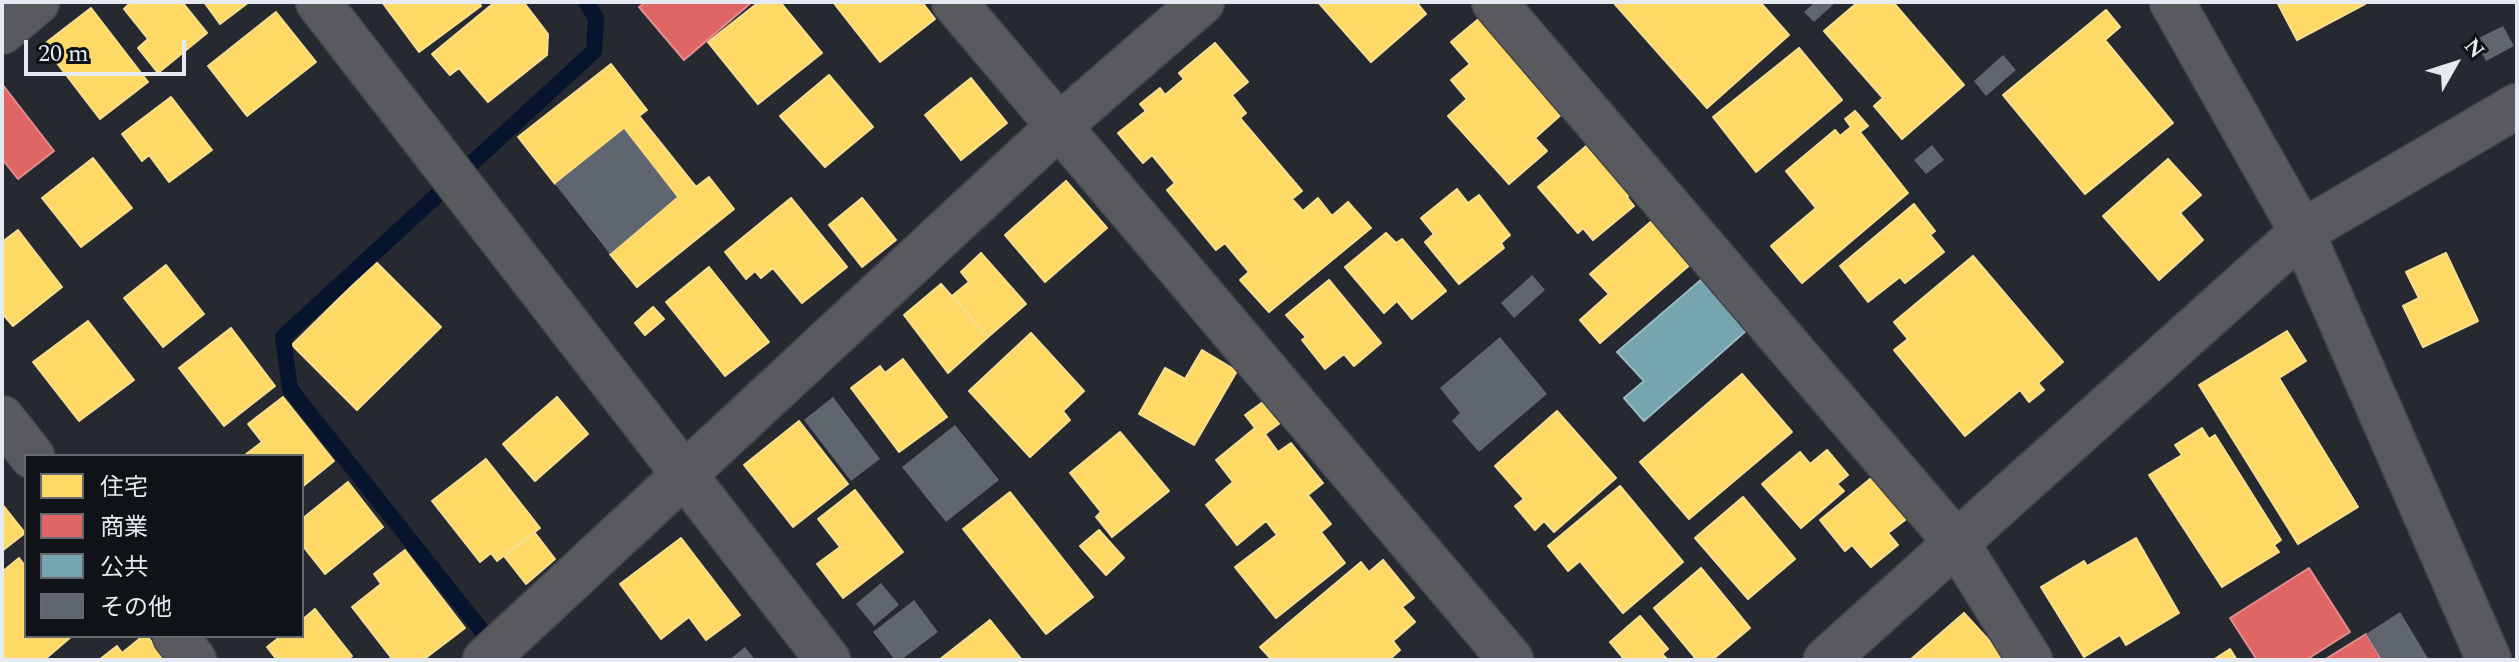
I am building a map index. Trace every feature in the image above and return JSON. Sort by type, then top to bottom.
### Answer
[{"type":"street","points":[[2,32],[37,2]]},
{"type":"street","points":[[318,2],[828,660]]},
{"type":"street","points":[[954,2],[1511,660]]},
{"type":"street","points":[[485,660],[1058,127],[1202,2]]},
{"type":"street","points":[[1494,2],[1956,542],[2030,660]]},
{"type":"street","points":[[2172,2],[2302,232],[2489,660]]},
{"type":"street","points":[[1826,660],[2302,232],[2517,106]]},
{"type":"street","points":[[2,418],[30,454]]},
{"type":"street","points":[[177,638],[194,660]]},
{"type":"building: 住宅","points":[[131,2],[182,2],[207,33],[158,73],[138,48],[148,39],[124,9]]},
{"type":"building: 住宅","points":[[204,2],[249,2],[220,24]]},
{"type":"building: 住宅","points":[[382,2],[479,2],[481,6],[419,52]]},
{"type":"building: 住宅","points":[[495,2],[527,2],[525,4],[548,34],[547,55],[488,102],[459,68],[450,75],[432,54]]},
{"type":"building: 住宅","points":[[759,2],[780,2],[822,53],[758,104],[708,42]]},
{"type":"building: 住宅","points":[[833,2],[922,2],[935,19],[880,62]]},
{"type":"building: 住宅","points":[[1318,2],[1416,2],[1426,14],[1371,62]]},
{"type":"building: 住宅","points":[[1613,2],[1760,2],[1789,35],[1707,108]]},
{"type":"building: 住宅","points":[[1858,2],[1893,2],[1964,85],[1902,139],[1874,106],[1883,98],[1824,31]]},
{"type":"building: 住宅","points":[[2277,2],[2364,2],[2365,4],[2297,40]]},
{"type":"building: 住宅","points":[[91,8],[148,82],[100,119],[43,45]]},
{"type":"building: 住宅","points":[[2106,10],[2120,27],[2105,40],[2173,123],[2085,194],[2003,95]]},
{"type":"building: 住宅","points":[[276,12],[316,62],[247,116],[208,66]]},
{"type":"building: 住宅","points":[[1481,17],[1564,112],[1535,138],[1547,151],[1509,184],[1448,116],[1467,99],[1451,80],[1470,64],[1451,42]]},
{"type":"building: 住宅","points":[[1215,43],[1248,82],[1232,95],[1246,113],[1240,118],[1302,191],[1292,199],[1303,211],[1318,198],[1332,216],[1348,202],[1371,228],[1269,312],[1240,280],[1249,272],[1225,243],[1216,250],[1167,190],[1175,183],[1152,155],[1143,163],[1118,133],[1146,111],[1140,104],[1160,88],[1165,95],[1184,79],[1179,73]]},
{"type":"building: 住宅","points":[[1799,48],[1842,100],[1756,172],[1713,117]]},
{"type":"building: 住宅","points":[[611,64],[647,110],[639,116],[696,187],[709,177],[734,209],[637,287],[610,254],[677,197],[624,129],[555,184],[518,137]]},
{"type":"building: 住宅","points":[[829,75],[873,127],[825,167],[780,116]]},
{"type":"building: 住宅","points":[[971,78],[1007,123],[961,160],[925,115]]},
{"type":"building: 住宅","points":[[171,97],[212,150],[169,182],[149,155],[142,161],[122,134]]},
{"type":"building: 住宅","points":[[1855,111],[1868,126],[1860,132],[1908,193],[1802,283],[1771,246],[1816,208],[1786,171],[1835,130],[1840,136],[1851,127],[1845,119]]},
{"type":"building: 住宅","points":[[1591,142],[1632,192],[1627,197],[1634,206],[1593,240],[1583,228],[1578,233],[1538,187]]},
{"type":"building: 住宅","points":[[93,158],[132,208],[81,247],[42,198]]},
{"type":"building: 住宅","points":[[2168,159],[2201,195],[2180,213],[2203,240],[2159,280],[2103,216]]},
{"type":"building: 住宅","points":[[1066,181],[1107,228],[1045,282],[1005,235]]},
{"type":"building: 住宅","points":[[1457,189],[1468,203],[1479,195],[1510,235],[1501,243],[1504,248],[1459,284],[1425,242],[1434,234],[1421,218]]},
{"type":"building: 住宅","points":[[791,198],[847,267],[802,303],[773,268],[761,278],[755,271],[746,279],[725,252]]},
{"type":"building: 住宅","points":[[862,198],[896,240],[862,267],[829,225]]},
{"type":"building: 住宅","points":[[1914,204],[1935,231],[1930,235],[1944,252],[1905,283],[1900,277],[1868,302],[1840,266]]},
{"type":"building: 住宅","points":[[1654,219],[1692,263],[1600,343],[1580,320],[1609,294],[1590,274]]},
{"type":"building: 住宅","points":[[18,230],[62,287],[13,326],[2,313],[2,242]]},
{"type":"building: 住宅","points":[[1386,233],[1396,243],[1402,239],[1446,291],[1412,319],[1397,301],[1384,313],[1345,267]]},
{"type":"building: 住宅","points":[[981,253],[1026,304],[988,337],[952,296],[969,282],[961,272]]},
{"type":"building: 住宅","points":[[2446,253],[2478,321],[2423,347],[2403,306],[2419,298],[2406,272]]},
{"type":"building: 住宅","points":[[1973,256],[2063,362],[2038,383],[2044,390],[2029,402],[2020,390],[1965,436],[1894,350],[1908,339],[1894,322]]},
{"type":"building: 住宅","points":[[376,262],[441,327],[357,410],[292,345]]},
{"type":"building: 住宅","points":[[166,265],[204,314],[163,347],[124,298]]},
{"type":"building: 住宅","points":[[709,267],[769,342],[725,376],[666,302]]},
{"type":"building: 住宅","points":[[1329,280],[1381,343],[1354,366],[1344,354],[1325,369],[1302,340],[1306,337],[1286,315]]},
{"type":"building: 住宅","points":[[941,284],[988,337],[948,373],[904,315]]},
{"type":"building: 住宅","points":[[653,307],[664,319],[645,335],[635,323]]},
{"type":"building: 住宅","points":[[88,321],[134,380],[79,421],[33,362]]},
{"type":"building: 住宅","points":[[231,328],[275,386],[224,426],[179,368]]},
{"type":"building: 住宅","points":[[2287,331],[2306,361],[2279,378],[2358,507],[2298,544],[2199,385]]},
{"type":"building: 住宅","points":[[1031,333],[1084,391],[1063,411],[1070,420],[1030,457],[969,391]]},
{"type":"building: 住宅","points":[[1202,350],[1237,371],[1194,445],[1139,414],[1165,368],[1185,379]]},
{"type":"building: 住宅","points":[[903,359],[947,417],[899,452],[851,388],[880,366],[885,373]]},
{"type":"building: 住宅","points":[[1742,374],[1792,432],[1689,519],[1640,462]]},
{"type":"building: 住宅","points":[[283,397],[334,461],[304,485],[304,454],[246,454],[262,442],[248,424]]},
{"type":"building: 住宅","points":[[557,397],[588,434],[535,481],[503,444]]},
{"type":"building: 住宅","points":[[1263,402],[1280,423],[1265,434],[1278,452],[1291,443],[1323,483],[1308,495],[1331,524],[1321,532],[1345,563],[1276,618],[1235,567],[1277,535],[1266,521],[1237,545],[1206,505],[1233,482],[1216,460],[1255,428],[1245,415]]},
{"type":"building: 住宅","points":[[1557,411],[1616,478],[1554,532],[1544,521],[1535,530],[1515,506],[1524,499],[1495,466]]},
{"type":"building: 住宅","points":[[799,421],[848,484],[793,527],[744,465]]},
{"type":"building: 住宅","points":[[2202,428],[2209,439],[2215,435],[2281,540],[2274,545],[2279,552],[2222,587],[2149,475],[2182,455],[2175,445]]},
{"type":"building: 住宅","points":[[1120,432],[1169,491],[1112,537],[1096,517],[1101,512],[1070,473]]},
{"type":"building: 住宅","points":[[1827,450],[1848,475],[1837,484],[1844,491],[1801,528],[1762,484],[1800,452],[1810,464]]},
{"type":"building: 住宅","points":[[486,459],[540,528],[497,561],[491,553],[480,562],[432,501]]},
{"type":"building: 住宅","points":[[1875,475],[1909,517],[1888,533],[1898,545],[1871,567],[1852,545],[1845,551],[1820,520]]},
{"type":"building: 住宅","points":[[348,482],[383,527],[325,574],[304,548],[304,517]]},
{"type":"building: 住宅","points":[[1620,486],[1683,562],[1623,613],[1580,561],[1568,571],[1548,546]]},
{"type":"building: 住宅","points":[[855,490],[903,552],[843,598],[817,564],[840,547],[818,519]]},
{"type":"building: 住宅","points":[[1010,492],[1093,597],[1046,634],[963,529]]},
{"type":"building: 住宅","points":[[1743,497],[1795,559],[1748,599],[1695,538]]},
{"type":"building: 住宅","points":[[2,504],[24,534],[2,551]]},
{"type":"building: 住宅","points":[[1099,530],[1124,558],[1106,575],[1080,546]]},
{"type":"building: 住宅","points":[[535,533],[555,559],[526,584],[504,556]]},
{"type":"building: 住宅","points":[[681,538],[740,615],[706,640],[689,617],[661,639],[620,584]]},
{"type":"building: 住宅","points":[[2136,538],[2179,613],[2126,645],[2120,635],[2084,657],[2041,587],[2084,561],[2087,566]]},
{"type":"building: 住宅","points":[[405,550],[465,628],[423,660],[393,660],[352,607],[381,584],[374,574]]},
{"type":"building: 住宅","points":[[19,558],[24,564],[24,638],[70,638],[44,660],[9,660],[6,657],[2,660],[2,572]]},
{"type":"building: 住宅","points":[[1383,560],[1414,598],[1402,607],[1415,622],[1393,641],[1400,650],[1389,660],[1272,660],[1260,647],[1361,562],[1369,572]]},
{"type":"building: 住宅","points":[[1701,568],[1750,628],[1712,660],[1697,660],[1654,608]]},
{"type":"building: 住宅","points":[[315,609],[352,656],[347,660],[277,660],[267,647],[278,638],[304,638],[304,618]]},
{"type":"building: 住宅","points":[[1964,613],[2007,660],[1910,660]]},
{"type":"building: 住宅","points":[[1640,616],[1668,649],[1662,654],[1668,660],[1625,660],[1610,642]]},
{"type":"building: 住宅","points":[[990,620],[1022,660],[939,660]]},
{"type":"building: 住宅","points":[[141,638],[149,638],[166,660],[99,660],[117,646],[122,653]]},
{"type":"building: 住宅","points":[[2230,649],[2237,660],[2213,660]]},
{"type":"building: 商業","points":[[646,2],[752,2],[684,60],[639,7]]},
{"type":"building: 商業","points":[[2,84],[54,151],[18,179],[2,159]]},
{"type":"building: 商業","points":[[2309,568],[2350,632],[2306,660],[2257,660],[2230,618]]},
{"type":"building: 商業","points":[[2366,634],[2382,660],[2324,660]]},
{"type":"building: 公共","points":[[1702,279],[1747,330],[1644,421],[1624,398],[1644,381],[1617,352]]},
{"type":"building: その他","points":[[1815,2],[1836,2],[1814,22],[1804,12]]},
{"type":"building: その他","points":[[2503,26],[2514,46],[2486,61],[2475,40]]},
{"type":"building: その他","points":[[2003,55],[2016,70],[1986,96],[1974,81]]},
{"type":"building: その他","points":[[624,129],[677,197],[610,254],[555,184]]},
{"type":"building: その他","points":[[1932,145],[1944,160],[1926,174],[1914,160]]},
{"type":"building: その他","points":[[1532,275],[1545,290],[1514,318],[1501,303]]},
{"type":"building: その他","points":[[1500,337],[1547,394],[1479,452],[1452,421],[1460,413],[1440,388]]},
{"type":"building: その他","points":[[833,397],[880,459],[851,481],[804,420]]},
{"type":"building: その他","points":[[955,425],[999,480],[946,522],[902,467]]},
{"type":"building: その他","points":[[881,583],[899,605],[874,626],[856,604]]},
{"type":"building: その他","points":[[914,600],[938,632],[901,660],[895,660],[873,632]]},
{"type":"building: その他","points":[[2400,612],[2429,660],[2382,660],[2366,634]]},
{"type":"building: その他","points":[[745,647],[755,660],[729,660]]},
{"type":"waterway","points":[[494,646],[290,389],[283,337],[594,51],[596,18],[586,2]]}]
